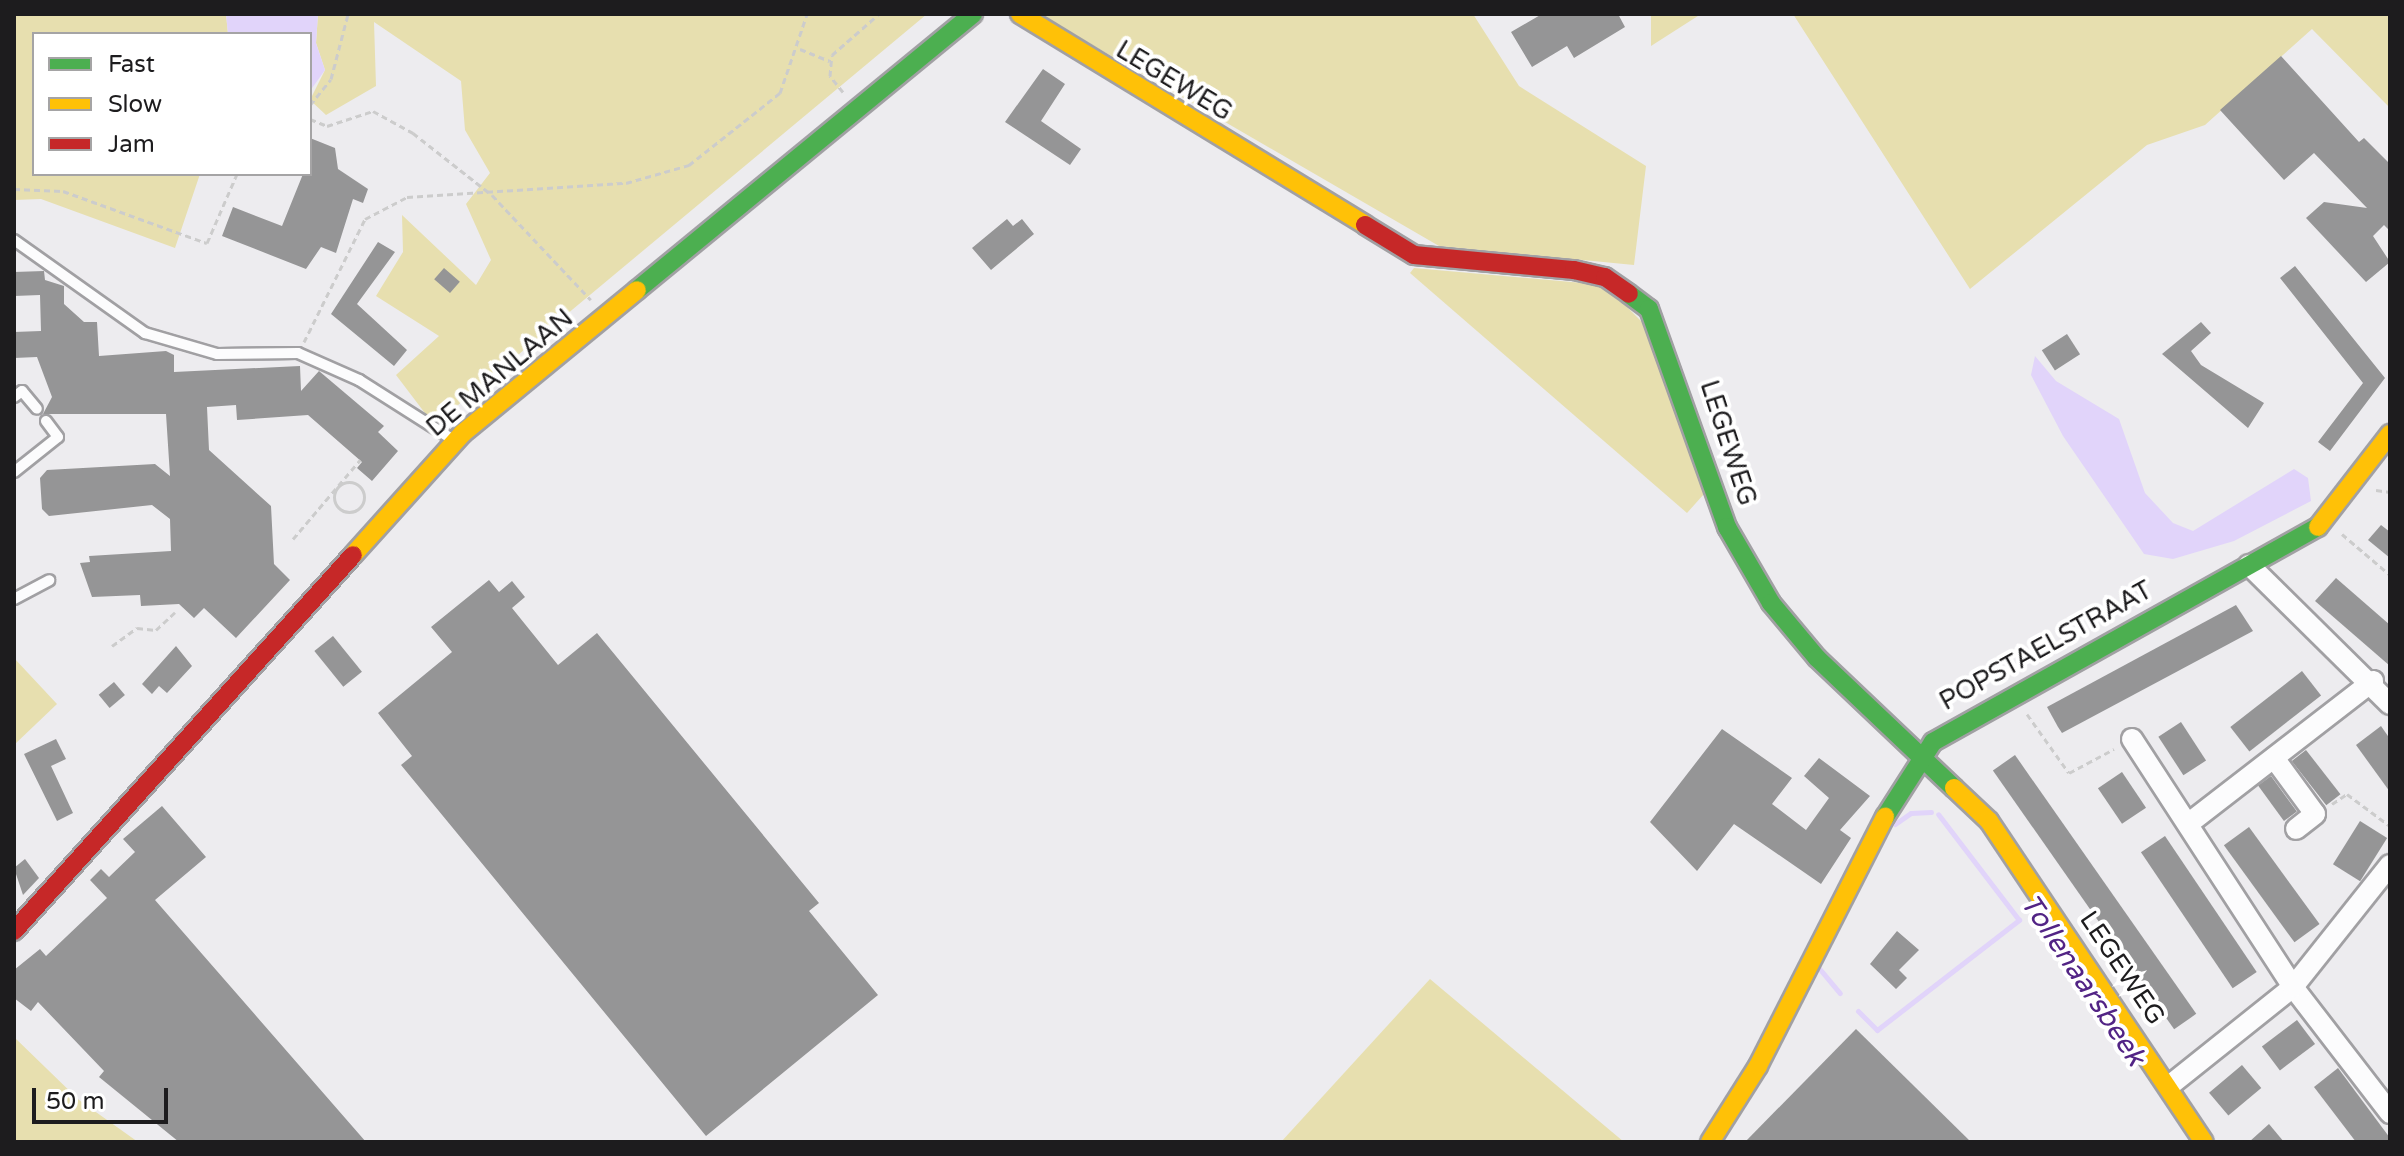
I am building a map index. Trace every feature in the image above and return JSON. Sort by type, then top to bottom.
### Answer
[{"type":"street","name":"DE MANLAAN","points":[[14,931],[455,441],[608,317],[856,107],[973,14]]},
{"type":"street","name":"LEGEWEG","points":[[1020,14],[1414,255],[1574,270],[1630,291],[1664,335],[1727,527],[1771,603],[2010,849],[2204,1142]]},
{"type":"street","name":"POPSTAELSTRAAT","points":[[1710,1142],[1758,1066],[1855,864],[1923,761],[1951,726],[2249,565],[2329,516],[2390,434]]},
{"type":"street","points":[[2249,565],[2373,681],[2390,704]]},
{"type":"street","points":[[2188,824],[2373,681]]},
{"type":"street","points":[[2132,739],[2293,987],[2390,1113]]},
{"type":"street","points":[[2274,758],[2315,814],[2296,829]]},
{"type":"street","points":[[2169,1086],[2293,987],[2390,865]]},
{"type":"lane","points":[[14,240],[145,333],[217,354],[298,353],[359,380],[455,441]]},
{"type":"lane","points":[[14,397],[22,391],[37,409]]},
{"type":"lane","points":[[14,472],[58,437],[46,421]]},
{"type":"lane","points":[[14,599],[49,580]]},
{"type":"path","points":[[312,103],[331,79],[348,14]]},
{"type":"path","points":[[298,353],[365,219],[407,197],[492,195],[626,183],[689,165],[780,93],[799,49],[807,14]]},
{"type":"path","points":[[856,107],[830,76],[830,61],[879,14]]},
{"type":"path","points":[[799,49],[830,61]]},
{"type":"path","points":[[312,120],[327,126],[373,111],[492,195],[608,317]]},
{"type":"path","points":[[14,189],[63,191],[207,243],[236,176]]},
{"type":"path","points":[[293,539],[360,460]]},
{"type":"path","points":[[359,486],[360,508],[342,511],[337,489],[359,486]]},
{"type":"path","points":[[2329,516],[2390,575]]},
{"type":"path","points":[[112,646],[137,628],[156,630],[175,612]]},
{"type":"path","points":[[2012,692],[2069,773],[2132,739]]},
{"type":"path","points":[[2315,814],[2347,794],[2390,826]]},
{"type":"shaded area","points":[[14,14],[226,14],[228,32],[32,32],[32,176],[199,176],[175,248],[41,199],[14,200]]},
{"type":"shaded area","points":[[226,14],[318,14],[316,43],[325,70],[312,88],[312,32],[228,32]]},
{"type":"shaded area","points":[[318,14],[927,14],[434,425],[396,375],[439,336],[376,296],[403,252],[402,215],[476,285],[491,260],[466,204],[490,173],[465,130],[461,81],[374,22],[376,86],[326,115],[312,102],[325,70],[316,43]]},
{"type":"shaded area","points":[[1039,14],[1473,14],[1519,86],[1646,166],[1634,265],[1439,246]]},
{"type":"shaded area","points":[[1651,14],[1701,14],[1651,46]]},
{"type":"shaded area","points":[[1793,14],[2390,14],[2390,108],[2312,29],[2205,125],[2147,145],[1970,289]]},
{"type":"shaded area","points":[[1414,268],[1605,285],[1648,328],[1704,494],[1687,513],[1410,273]]},
{"type":"shaded area","points":[[2035,356],[2056,381],[2119,419],[2145,493],[2173,523],[2193,531],[2294,469],[2308,478],[2311,501],[2234,541],[2173,559],[2144,554],[2063,436],[2031,375]]},
{"type":"shaded area","points":[[14,658],[57,704],[14,745]]},
{"type":"shaded area","points":[[1430,979],[1624,1142],[1281,1142]]},
{"type":"shaded area","points":[[14,1037],[79,1100],[138,1142],[14,1142]]},
{"type":"building","points":[[1542,14],[1618,14],[1625,27],[1574,58],[1567,46],[1532,67],[1511,32]]},
{"type":"building","points":[[2281,56],[2359,142],[2364,138],[2390,164],[2390,231],[2384,225],[2373,236],[2390,262],[2366,282],[2306,218],[2324,202],[2367,208],[2314,153],[2284,180],[2220,110]]},
{"type":"building","points":[[1043,69],[1065,84],[1041,121],[1081,149],[1070,165],[1005,122]]},
{"type":"building","points":[[312,139],[335,148],[338,169],[368,189],[363,203],[353,199],[336,253],[321,247],[306,269],[222,236],[233,207],[282,226],[302,176],[312,176]]},
{"type":"building","points":[[1007,219],[1013,226],[1022,219],[1034,234],[991,270],[972,248]]},
{"type":"building","points":[[378,242],[395,252],[357,304],[407,350],[394,366],[331,314]]},
{"type":"building","points":[[2295,266],[2385,378],[2330,451],[2318,442],[2363,383],[2280,278]]},
{"type":"building","points":[[444,268],[460,282],[450,293],[434,279]]},
{"type":"building","points":[[44,271],[45,280],[64,286],[64,304],[84,322],[97,322],[99,356],[166,351],[174,355],[174,372],[300,366],[301,391],[319,371],[384,426],[378,432],[398,451],[372,481],[357,468],[362,462],[308,415],[237,420],[236,405],[207,407],[209,450],[271,506],[274,564],[290,580],[236,638],[204,608],[194,618],[179,604],[141,606],[140,595],[92,597],[80,563],[90,562],[89,556],[171,551],[170,519],[152,505],[49,516],[42,509],[40,478],[47,470],[155,464],[170,476],[166,414],[43,414],[52,397],[37,357],[14,358],[14,332],[41,331],[40,295],[14,296],[14,272]]},
{"type":"building","points":[[2201,322],[2211,333],[2191,351],[2201,365],[2264,403],[2248,428],[2162,354]]},
{"type":"building","points":[[2067,334],[2080,354],[2055,370],[2042,350]]},
{"type":"building","points":[[2381,525],[2390,532],[2390,558],[2368,540]]},
{"type":"building","points":[[2336,578],[2390,625],[2390,666],[2315,601]]},
{"type":"building","points":[[489,580],[499,592],[512,581],[525,597],[512,608],[558,665],[597,633],[819,903],[809,911],[878,995],[706,1136],[401,765],[412,756],[378,713],[452,652],[431,627]]},
{"type":"building","points":[[2236,605],[2253,631],[2062,733],[2047,707]]},
{"type":"building","points":[[333,636],[362,672],[343,687],[314,651]]},
{"type":"building","points":[[176,646],[192,666],[167,693],[159,686],[152,694],[142,684]]},
{"type":"building","points":[[2302,671],[2321,695],[2249,751],[2230,727]]},
{"type":"building","points":[[114,682],[125,695],[110,708],[99,695]]},
{"type":"building","points":[[2181,722],[2206,761],[2183,775],[2158,737]]},
{"type":"building","points":[[2381,726],[2390,739],[2390,792],[2356,745]]},
{"type":"building","points":[[1722,729],[1792,778],[1772,804],[1806,830],[1829,798],[1804,776],[1819,758],[1870,796],[1840,830],[1851,838],[1821,884],[1734,824],[1697,871],[1650,822]]},
{"type":"building","points":[[56,739],[66,759],[51,766],[73,813],[57,821],[24,754]]},
{"type":"building","points":[[2306,750],[2340,794],[2326,805],[2292,761]]},
{"type":"building","points":[[2015,755],[2196,1014],[2174,1029],[1993,770]]},
{"type":"building","points":[[2122,772],[2146,808],[2122,824],[2098,788]]},
{"type":"building","points":[[2271,776],[2297,812],[2284,821],[2258,785]]},
{"type":"building","points":[[162,806],[206,857],[155,900],[366,1142],[179,1142],[99,1077],[104,1071],[38,1002],[31,1011],[14,998],[14,970],[40,949],[46,956],[107,898],[90,880],[101,869],[109,877],[135,852],[123,839]]},
{"type":"building","points":[[2360,821],[2387,838],[2360,881],[2333,864]]},
{"type":"building","points":[[2249,827],[2320,924],[2294,942],[2224,845]]},
{"type":"building","points":[[2165,836],[2257,972],[2233,988],[2141,852]]},
{"type":"building","points":[[25,859],[39,878],[23,895],[14,868]]},
{"type":"building","points":[[1897,931],[1919,950],[1899,970],[1907,978],[1896,989],[1870,964]]},
{"type":"building","points":[[2297,1020],[2315,1044],[2280,1070],[2262,1046]]},
{"type":"building","points":[[1856,1029],[1971,1142],[1745,1142]]},
{"type":"building","points":[[2242,1065],[2261,1088],[2228,1116],[2209,1093]]},
{"type":"building","points":[[2338,1068],[2390,1142],[2356,1142],[2314,1087]]},
{"type":"building","points":[[2269,1124],[2284,1142],[2249,1142]]},
{"type":"waterway","points":[[1895,824],[1911,813],[1931,812]]},
{"type":"waterway","name":"Tollenaarsbeek","points":[[1858,1011],[1877,1030],[2019,920],[1938,814]]},
{"type":"waterway","name":"Tollenaarsbeek","points":[[1818,967],[1840,993]]},
{"type":"traffic: fast","points":[[637,290],[973,14]]},
{"type":"traffic: fast","points":[[1629,294],[1649,309],[1727,527],[1771,603],[1817,658],[1954,788]]},
{"type":"traffic: fast","points":[[1885,817],[1933,742],[2318,527]]},
{"type":"traffic: slow","points":[[1020,14],[1365,225]]},
{"type":"traffic: slow","points":[[353,555],[463,433],[637,290]]},
{"type":"traffic: slow","points":[[2318,527],[2390,434]]},
{"type":"traffic: slow","points":[[1954,788],[1989,821],[2204,1142]]},
{"type":"traffic: slow","points":[[1710,1142],[1758,1066],[1885,817]]},
{"type":"traffic: jam","points":[[1365,225],[1414,255],[1574,270],[1605,277],[1629,294]]},
{"type":"traffic: jam","points":[[14,931],[353,555]]}]
